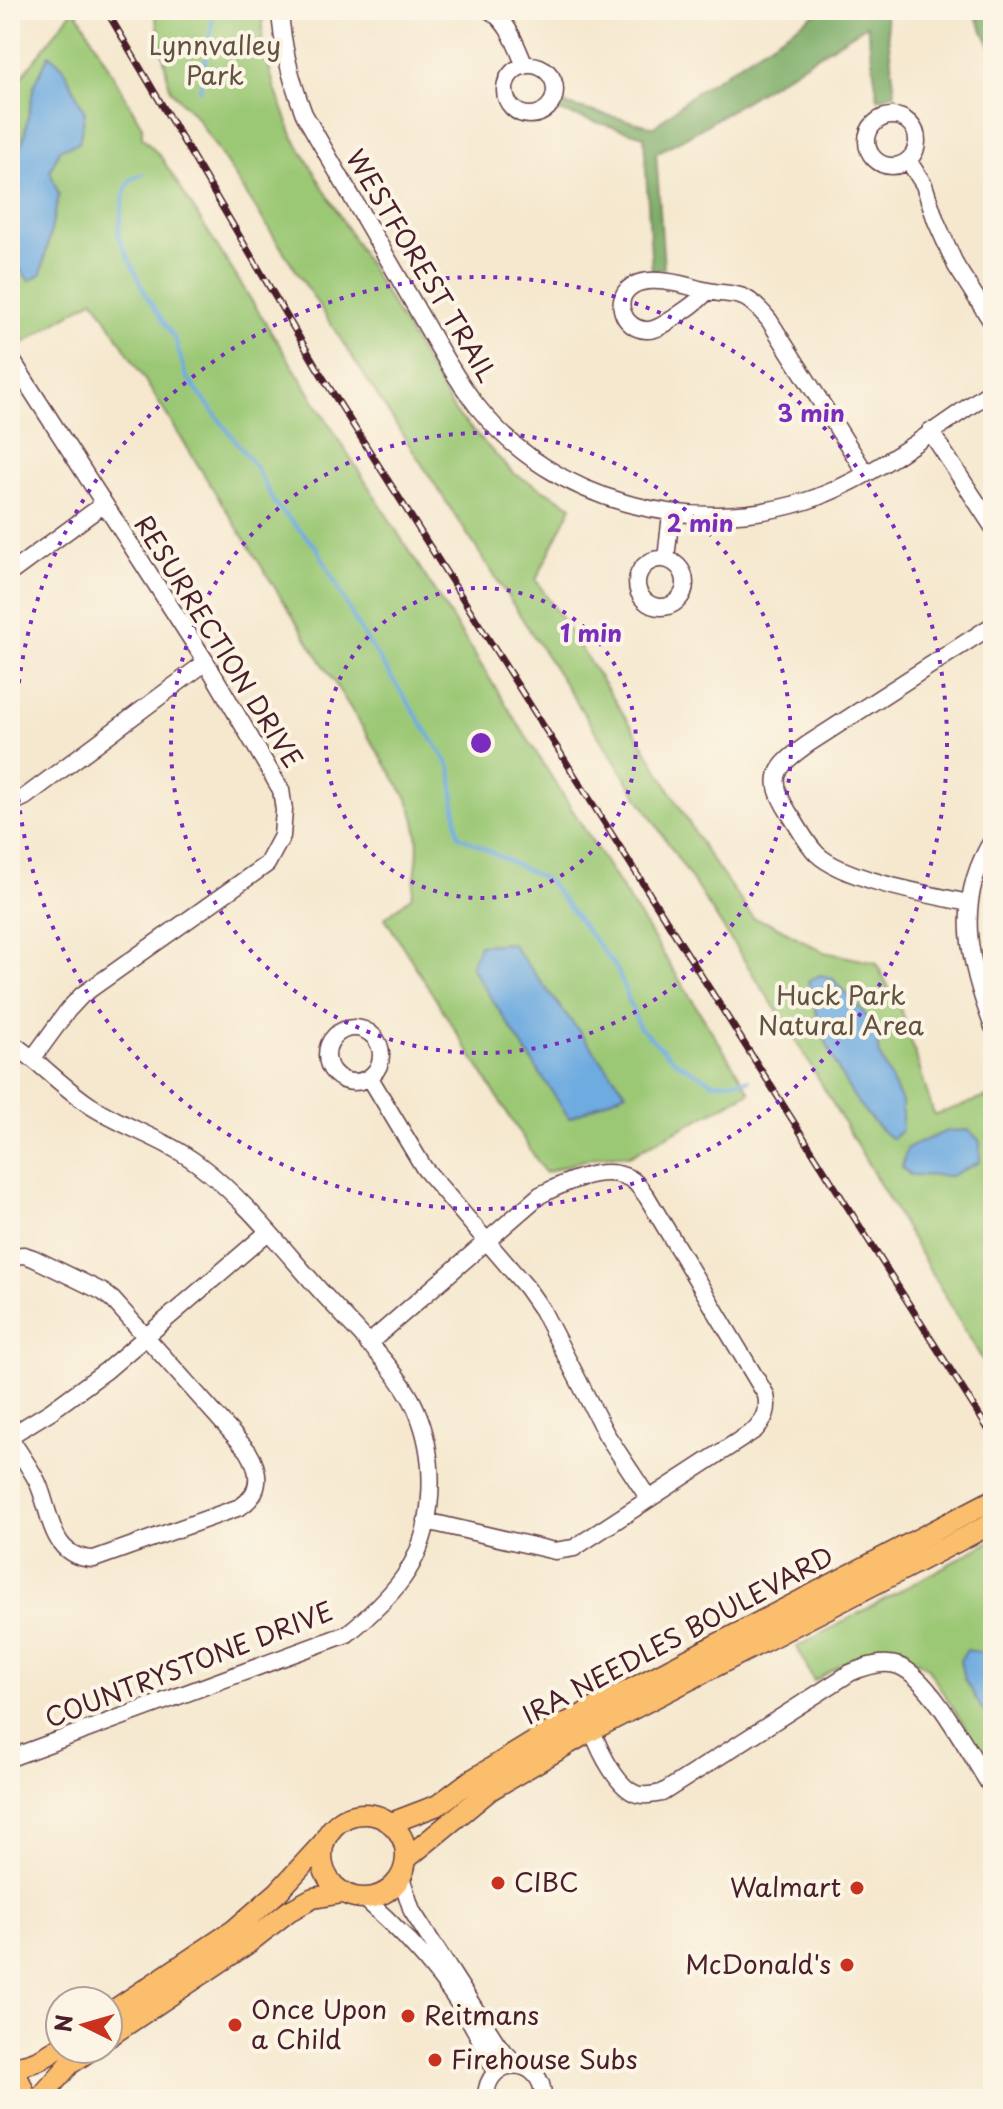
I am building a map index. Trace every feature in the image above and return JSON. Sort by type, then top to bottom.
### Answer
[{"type":"main road","name":"IRA NEEDLES BOULEVARD","points":[[391,1823],[438,1805],[481,1773],[555,1729],[993,1500]]},
{"type":"main road","name":"IRA NEEDLES BOULEVARD","points":[[404,1868],[490,1790],[592,1730],[993,1523]]},
{"type":"main road","points":[[124,2003],[234,1930],[278,1892],[339,1821],[365,1813],[379,1816],[400,1833],[405,1845],[404,1868],[386,1893],[365,1899],[342,1893],[313,1898],[289,1911],[247,1944],[124,2026]]},
{"type":"main road","points":[[323,1843],[321,1858],[324,1872],[331,1884],[342,1893]]},
{"type":"main road","points":[[27,2099],[20,2082],[10,2070],[44,2058]]},
{"type":"main road","points":[[39,2099],[72,2065]]},
{"type":"street","name":"WESTFOREST TRAIL","points":[[280,10],[284,51],[304,114],[441,350],[477,406],[507,437],[566,479],[596,494],[671,514],[742,514],[775,509],[807,500],[865,472],[993,390]]},
{"type":"street","points":[[489,10],[507,26],[525,66]]},
{"type":"street","points":[[908,160],[924,185],[956,266],[993,324]]},
{"type":"street","points":[[707,291],[701,300],[656,329],[645,330],[633,326],[624,317],[621,308],[623,295],[631,286],[641,282],[737,293],[754,302],[769,320],[865,472]]},
{"type":"street","name":"RESURRECTION DRIVE","points":[[10,357],[206,662],[281,790],[284,810],[282,836],[267,864],[82,995],[33,1058]]},
{"type":"street","points":[[930,431],[993,527]]},
{"type":"street","points":[[10,573],[104,504]]},
{"type":"street","points":[[666,559],[671,514]]},
{"type":"street","points":[[969,903],[869,878],[826,861],[815,852],[780,799],[775,788],[776,776],[781,765],[808,744],[993,625]]},
{"type":"street","points":[[10,804],[25,797],[206,662]]},
{"type":"street","points":[[993,839],[975,876],[969,903],[968,930],[972,963],[993,1027]]},
{"type":"street","name":"COUNTRYSTONE DRIVE","points":[[10,1042],[92,1107],[161,1140],[197,1163],[268,1232],[368,1344],[415,1407],[430,1464],[431,1494],[426,1521],[405,1576],[377,1608],[347,1634],[10,1758]]},
{"type":"street","points":[[370,1078],[424,1168],[542,1310],[606,1434],[649,1499]]},
{"type":"street","points":[[368,1344],[540,1195],[559,1186],[605,1173],[623,1175],[636,1182],[761,1385],[768,1408],[764,1421],[755,1430],[574,1548],[555,1551],[426,1521]]},
{"type":"street","points":[[10,1256],[33,1258],[103,1292],[147,1336],[248,1451],[255,1463],[258,1486],[246,1503],[94,1559],[81,1559],[69,1554],[60,1544],[37,1481],[10,1437],[107,1370],[147,1336],[268,1232]]},
{"type":"street","points":[[592,1730],[600,1752],[624,1787],[640,1796],[662,1793],[850,1673],[869,1665],[898,1665],[925,1685],[993,1790]]},
{"type":"street","points":[[404,1868],[412,1911],[498,2045],[517,2065],[538,2077],[543,2086],[543,2099]]},
{"type":"street","points":[[365,1899],[400,1931],[439,1975],[487,2052],[495,2073]]},
{"type":"street","points":[[486,2099],[489,2081],[495,2073],[517,2065]]},
{"type":"green space","points":[[76,10],[142,126],[142,137],[161,157],[750,1092],[629,1156],[597,1157],[545,1173],[385,918],[412,896],[417,835],[408,800],[94,299],[19,346],[10,332],[10,142],[17,83]]},
{"type":"green space","points":[[154,10],[263,10],[262,42],[275,89],[294,138],[455,412],[513,473],[572,506],[536,580],[643,744],[706,852],[753,918],[772,924],[824,952],[876,963],[903,1015],[934,1115],[993,1095],[993,1378],[794,1037],[197,118],[170,89]]},
{"type":"green space","points":[[821,10],[885,10],[895,93],[878,99],[867,25],[692,134],[656,153],[664,268],[652,272],[644,136],[558,111],[563,104],[654,127],[692,95]]},
{"type":"green space","points":[[993,10],[993,52],[973,11]]},
{"type":"green space","points":[[993,1540],[993,1771],[927,1667],[905,1653],[880,1649],[854,1657],[814,1681],[797,1647]]},
{"type":"water","points":[[49,54],[64,68],[85,113],[79,143],[60,149],[50,171],[59,195],[41,274],[29,281],[10,254],[10,172],[23,142],[34,86]]},
{"type":"water","points":[[511,943],[626,1092],[569,1118],[471,967],[479,945]]},
{"type":"water","points":[[820,975],[832,978],[876,1030],[879,1054],[902,1102],[902,1130],[892,1139],[861,1107],[837,1068],[820,1025],[808,981]]},
{"type":"water","points":[[969,1130],[980,1141],[980,1162],[951,1176],[910,1175],[902,1167],[907,1148],[947,1131]]},
{"type":"water","points":[[967,1650],[993,1654],[993,1727],[964,1679],[960,1660]]},
{"type":"waterway","points":[[200,90],[212,24],[211,10]]},
{"type":"waterway","points":[[143,174],[130,180],[124,194],[118,235],[147,297],[175,339],[186,376],[257,469],[274,503],[317,548],[359,628],[451,768],[458,835],[548,881],[617,969],[639,1027],[675,1061],[714,1083],[749,1080]]},
{"type":"railway","points":[[106,10],[322,376],[993,1437]]},
{"type":"place","name":"CIBC","points":[[498,1883]]},
{"type":"place","name":"Walmart","points":[[857,1888]]},
{"type":"place","name":"McDonald's","points":[[847,1965]]},
{"type":"place","name":"Reitmans","points":[[408,2016]]},
{"type":"place","name":"Once Upon a Child","points":[[235,2025]]},
{"type":"place","name":"Firehouse Subs","points":[[435,2060]]},
{"type":"park label","name":"Lynnvalley Park","points":[[215,61]]},
{"type":"park label","name":"Huck Park Natural Area","points":[[841,1011]]}]
